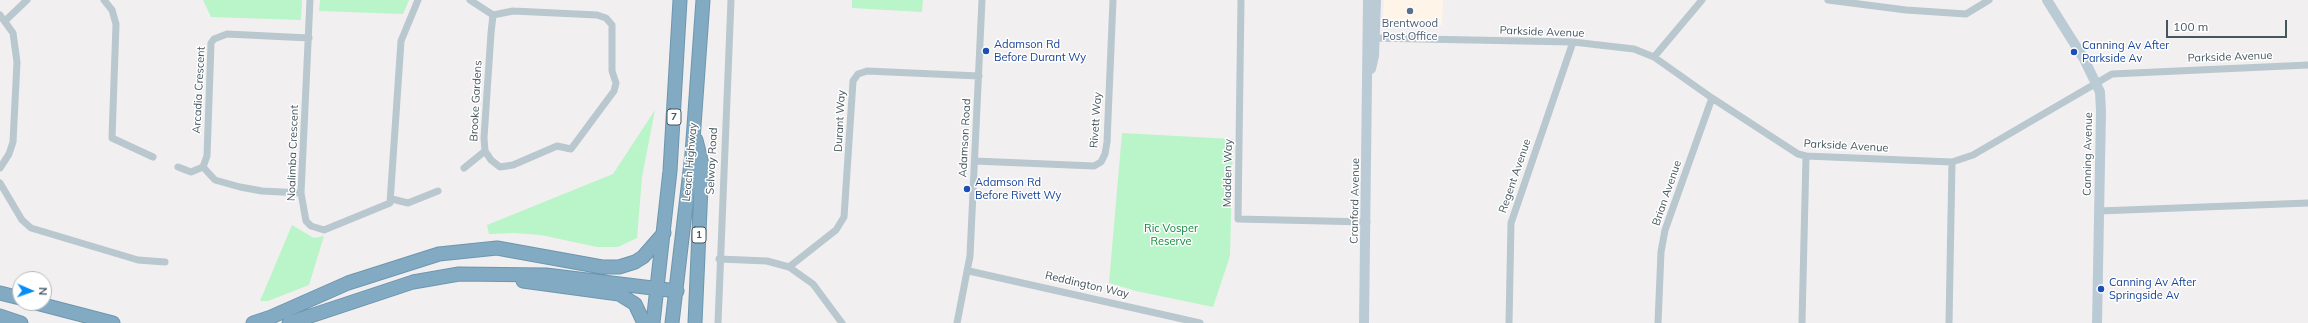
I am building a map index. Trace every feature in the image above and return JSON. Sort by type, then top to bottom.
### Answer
[{"type":"highway","name":"Leach Highway","points":[[653,323],[664,233],[674,122],[680,0]]},
{"type":"highway","name":"Leach Highway","points":[[672,323],[694,128],[703,0]]},
{"type":"highway","name":"1","points":[[694,128],[702,164],[696,323]]},
{"type":"highway","points":[[253,323],[278,314],[348,283],[439,254],[497,248],[602,267],[619,267],[643,258],[664,233]]},
{"type":"highway","points":[[289,323],[319,319],[413,282],[446,275],[477,273],[542,274],[676,291]]},
{"type":"highway","points":[[346,308],[437,284],[482,280],[506,280],[619,294],[635,304],[644,323]]},
{"type":"highway","points":[[0,293],[12,296]]},
{"type":"highway","points":[[52,307],[113,323]]},
{"type":"highway","points":[[0,316],[21,323]]},
{"type":"main road","name":"Cranford Avenue","points":[[1368,0],[1371,38]]},
{"type":"main road","name":"Cranford Avenue","points":[[1364,323],[1367,222],[1368,78],[1376,0]]},
{"type":"main road","name":"Canning Avenue","points":[[2047,0],[2084,59],[2100,92],[2101,111],[2097,323]]},
{"type":"street","points":[[5,22],[27,0]]},
{"type":"street","points":[[104,0],[112,10],[116,24],[112,138],[154,157]]},
{"type":"street","name":"Noalimba Crescent","points":[[310,0],[301,193],[306,221],[311,226],[324,230],[385,207],[392,199]]},
{"type":"street","points":[[418,0],[401,41],[392,199],[408,203],[438,191]]},
{"type":"street","points":[[470,0],[493,15]]},
{"type":"street","name":"Selway Road","points":[[718,323],[719,259],[731,0]]},
{"type":"street","name":"Adamson Road","points":[[957,323],[969,271],[982,0]]},
{"type":"street","name":"Rivett Way","points":[[975,161],[1094,166],[1101,162],[1105,154],[1107,142],[1113,0]]},
{"type":"street","name":"Madden Way","points":[[1241,0],[1238,219],[1367,222]]},
{"type":"street","points":[[1654,57],[1702,0]]},
{"type":"street","points":[[1828,0],[1906,10],[1966,14],[1989,0]]},
{"type":"street","name":"Brooke Gardens","points":[[513,11],[597,15],[606,18],[612,25],[612,71],[616,83],[614,91],[571,149],[557,146],[513,165],[500,167],[491,160],[485,151],[484,127],[493,15],[513,11]]},
{"type":"street","points":[[0,15],[13,34],[17,62],[13,142],[9,154],[0,168]]},
{"type":"street","name":"Arcadia Crescent","points":[[203,167],[207,156],[211,43],[214,39],[226,34],[309,38]]},
{"type":"street","name":"Parkside Avenue","points":[[1371,38],[1573,42],[1634,49],[1654,57],[1789,150],[1806,156],[1952,162],[1973,155],[2112,74],[2121,72],[2308,65]]},
{"type":"street","name":"Regent Avenue","points":[[1509,323],[1511,223],[1573,42]]},
{"type":"street","name":"Durant Way","points":[[789,267],[836,230],[844,217],[855,77],[866,71],[979,76]]},
{"type":"street","name":"Brian Avenue","points":[[1658,323],[1661,252],[1665,230],[1712,98]]},
{"type":"street","points":[[464,168],[485,151]]},
{"type":"street","points":[[1802,323],[1806,156]]},
{"type":"street","points":[[1949,323],[1952,162]]},
{"type":"street","points":[[178,167],[192,172],[203,167],[215,180],[240,187],[262,191],[301,193]]},
{"type":"street","points":[[0,183],[22,220],[32,228],[138,260],[165,262]]},
{"type":"street","points":[[2099,211],[2308,203]]},
{"type":"street","points":[[719,259],[768,261],[789,267],[813,284],[842,323]]},
{"type":"street","name":"Reddington Way","points":[[969,271],[1200,323]]},
{"type":"shaded area","points":[[1384,0],[1443,0],[1442,25],[1383,24]]},
{"type":"green space","points":[[203,0],[302,0],[301,20],[211,17]]},
{"type":"green space","points":[[320,0],[409,0],[403,14],[319,11]]},
{"type":"green space","points":[[852,0],[923,0],[922,12],[852,8]]},
{"type":"green space","points":[[655,110],[642,177],[637,238],[618,247],[597,247],[541,235],[514,233],[489,234],[487,225],[613,174]]},
{"type":"green space","name":"Ric Vosper Reserve","points":[[1122,133],[1233,139],[1230,256],[1213,307],[1136,291],[1109,283]]},
{"type":"green space","points":[[292,225],[314,238],[324,236],[309,285],[268,301],[260,301]]},
{"type":"place","name":"Brentwood Post Office","points":[[1410,11]]},
{"type":"place","name":"Adamson Rd Before Durant Wy","points":[[986,51]]},
{"type":"place","name":"Canning Av After Parkside Av","points":[[2074,52]]},
{"type":"place","name":"Adamson Rd Before Rivett Wy","points":[[967,189]]},
{"type":"place","name":"Canning Av After Springside Av","points":[[2101,289]]}]
